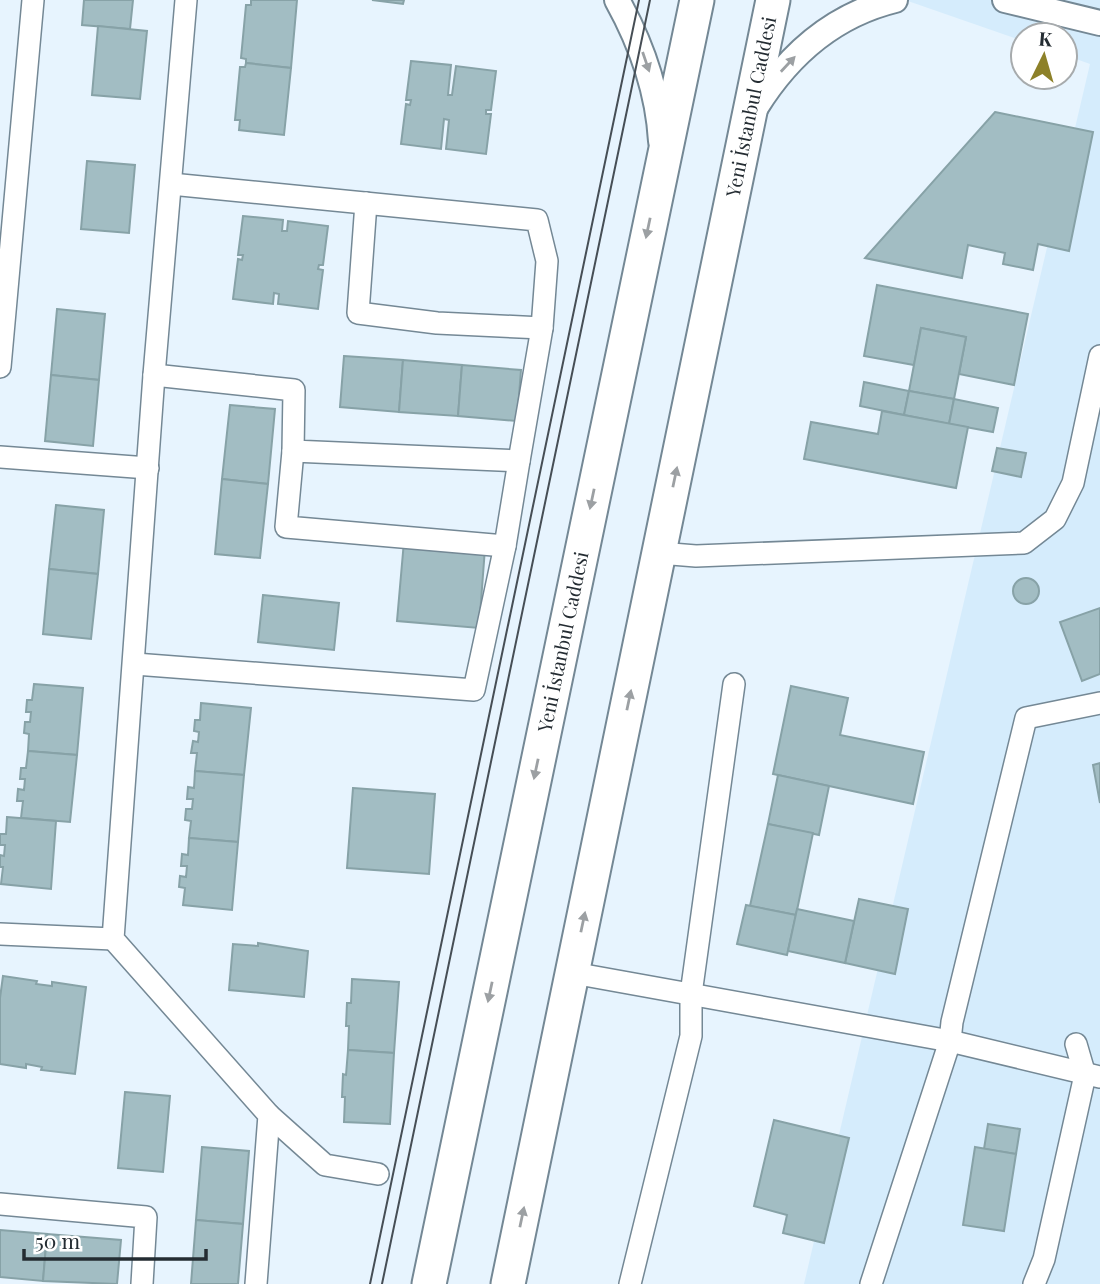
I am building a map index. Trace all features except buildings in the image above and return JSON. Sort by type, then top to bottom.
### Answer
[{"type":"highway","name":"Yeni İstanbul Caddesi","points":[[429,1284],[697,0]]},
{"type":"highway","name":"Yeni İstanbul Caddesi","points":[[508,1284],[774,0]]},
{"type":"street","points":[[0,368],[33,0]]},
{"type":"street","points":[[113,939],[154,375],[186,0]]},
{"type":"street","points":[[617,0],[633,29],[655,90],[662,161]]},
{"type":"street","points":[[748,120],[768,88],[806,45],[856,13],[895,0]]},
{"type":"street","points":[[1004,0],[1100,23]]},
{"type":"street","points":[[135,664],[474,690],[505,546],[542,328],[547,261],[537,220],[171,184]]},
{"type":"street","points":[[366,203],[358,313],[437,323],[542,328]]},
{"type":"street","points":[[659,553],[696,556],[1024,542],[1055,519],[1073,484],[1100,356]]},
{"type":"street","points":[[154,375],[294,390],[293,452],[286,527],[505,546]]},
{"type":"street","points":[[293,452],[519,461]]},
{"type":"street","points":[[0,457],[148,468]]},
{"type":"street","points":[[630,1284],[691,1036],[691,993],[734,684]]},
{"type":"street","points":[[871,1284],[950,1041],[952,1023],[1026,718],[1100,703]]},
{"type":"street","points":[[0,934],[113,939],[269,1115],[325,1164],[378,1174]]},
{"type":"street","points":[[573,973],[950,1041],[1092,1077]]},
{"type":"street","points":[[1034,1284],[1044,1259],[1092,1077],[1076,1044]]},
{"type":"street","points":[[256,1284],[269,1115]]},
{"type":"street","points":[[0,1204],[146,1217],[142,1284]]},
{"type":"shaded area","points":[[905,0],[1100,0],[1100,1284],[804,1284],[1090,64],[1079,60],[1079,21],[1009,21],[1009,36]]},
{"type":"tram line","points":[[370,1284],[639,0]]},
{"type":"tram line","points":[[382,1284],[650,0]]}]
